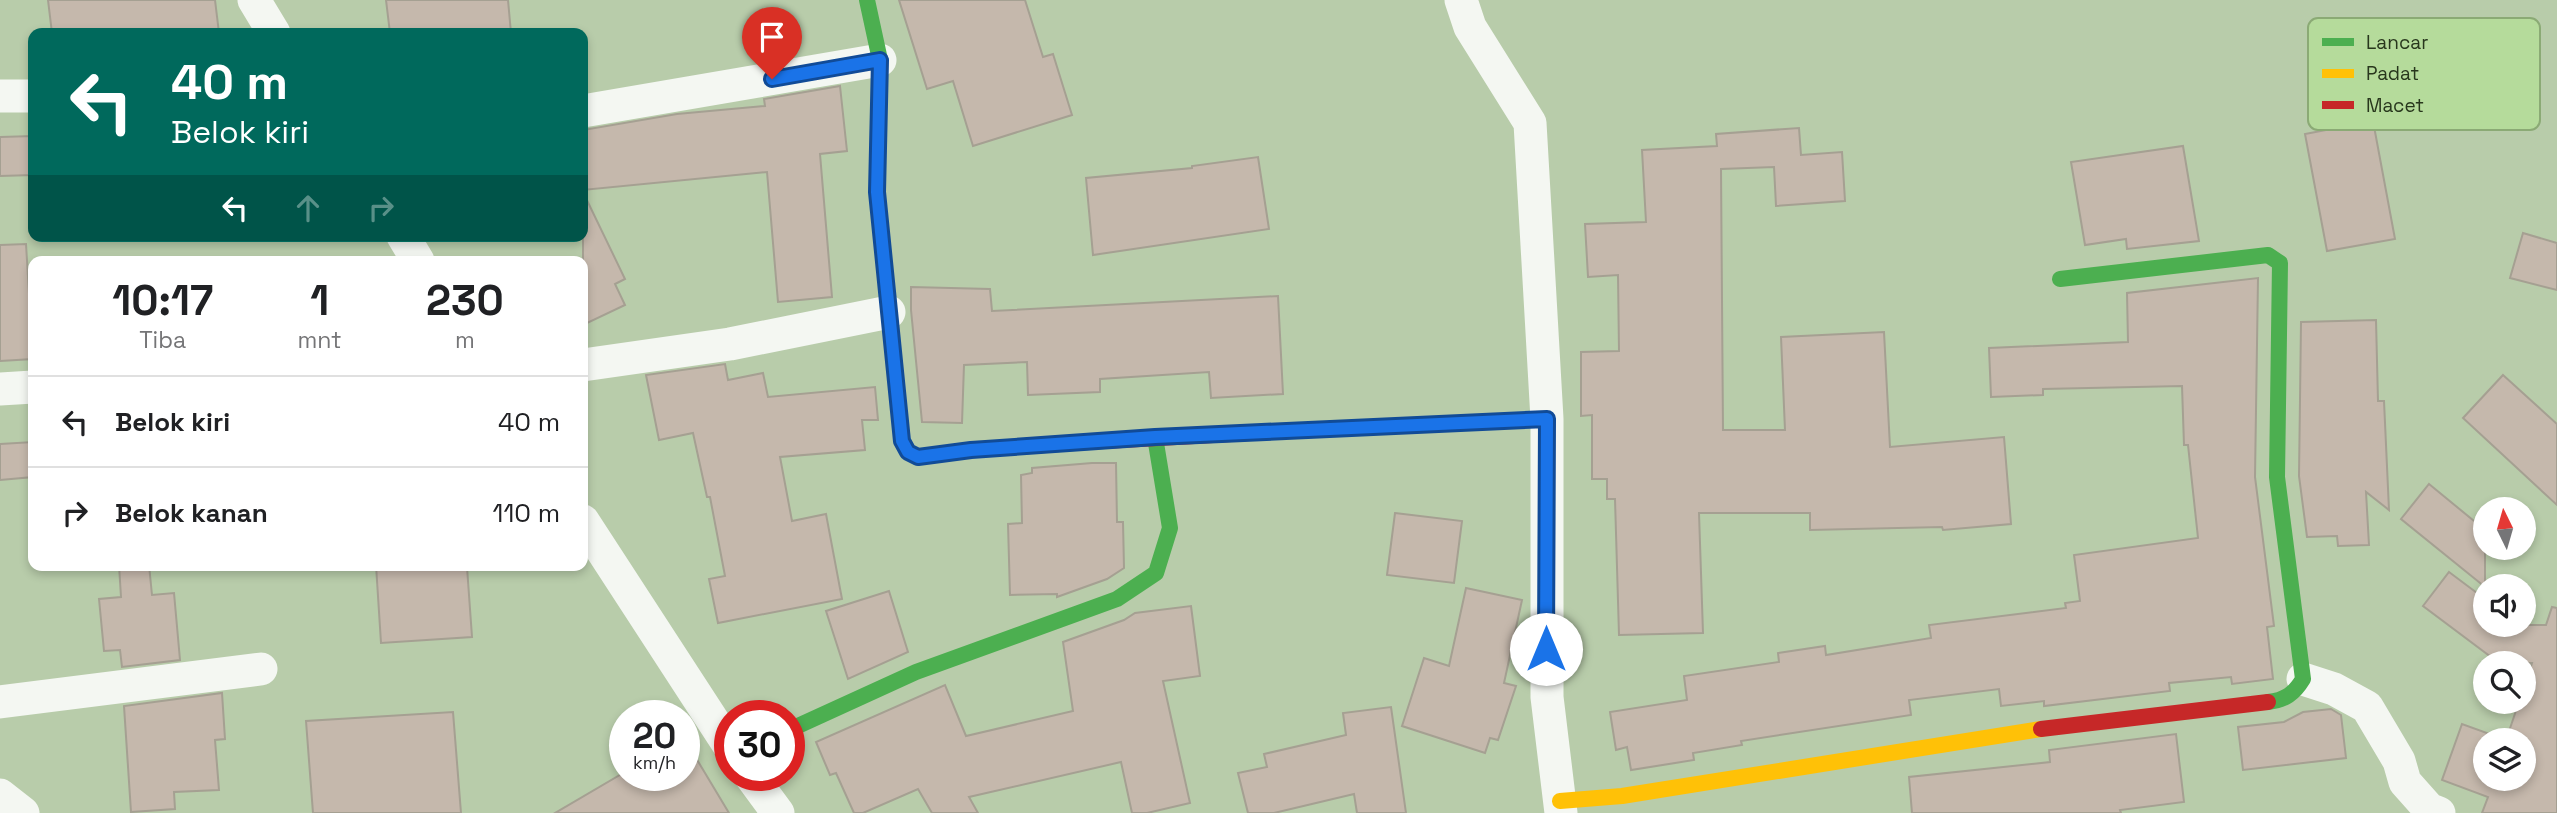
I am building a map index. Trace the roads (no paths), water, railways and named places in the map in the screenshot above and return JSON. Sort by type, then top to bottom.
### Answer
[{"type":"street","points":[[254,0],[271,28]]},
{"type":"street","points":[[867,0],[880,60],[877,192],[902,441],[908,452],[918,457],[971,450],[1155,437],[1547,419]]},
{"type":"street","points":[[1461,0],[1470,27],[1530,123],[1547,419],[1547,697],[1560,807],[2064,725],[2281,700],[2296,691],[2303,679],[2277,477],[2280,263],[2268,255],[2060,279]]},
{"type":"street","points":[[588,110],[880,60]]},
{"type":"street","points":[[0,96],[28,96]]},
{"type":"street","points":[[588,364],[730,344],[889,312]]},
{"type":"street","points":[[0,389],[28,387]]},
{"type":"street","points":[[805,723],[916,672],[1117,599],[1156,573],[1170,528],[1155,437]]},
{"type":"street","points":[[588,529],[714,722]]},
{"type":"street","points":[[0,702],[261,669]]},
{"type":"street","points":[[2303,679],[2334,689],[2367,707],[2399,761],[2405,782],[2429,809],[2440,813]]},
{"type":"street","points":[[762,791],[778,813]]},
{"type":"street","points":[[0,795],[23,813]]}]
